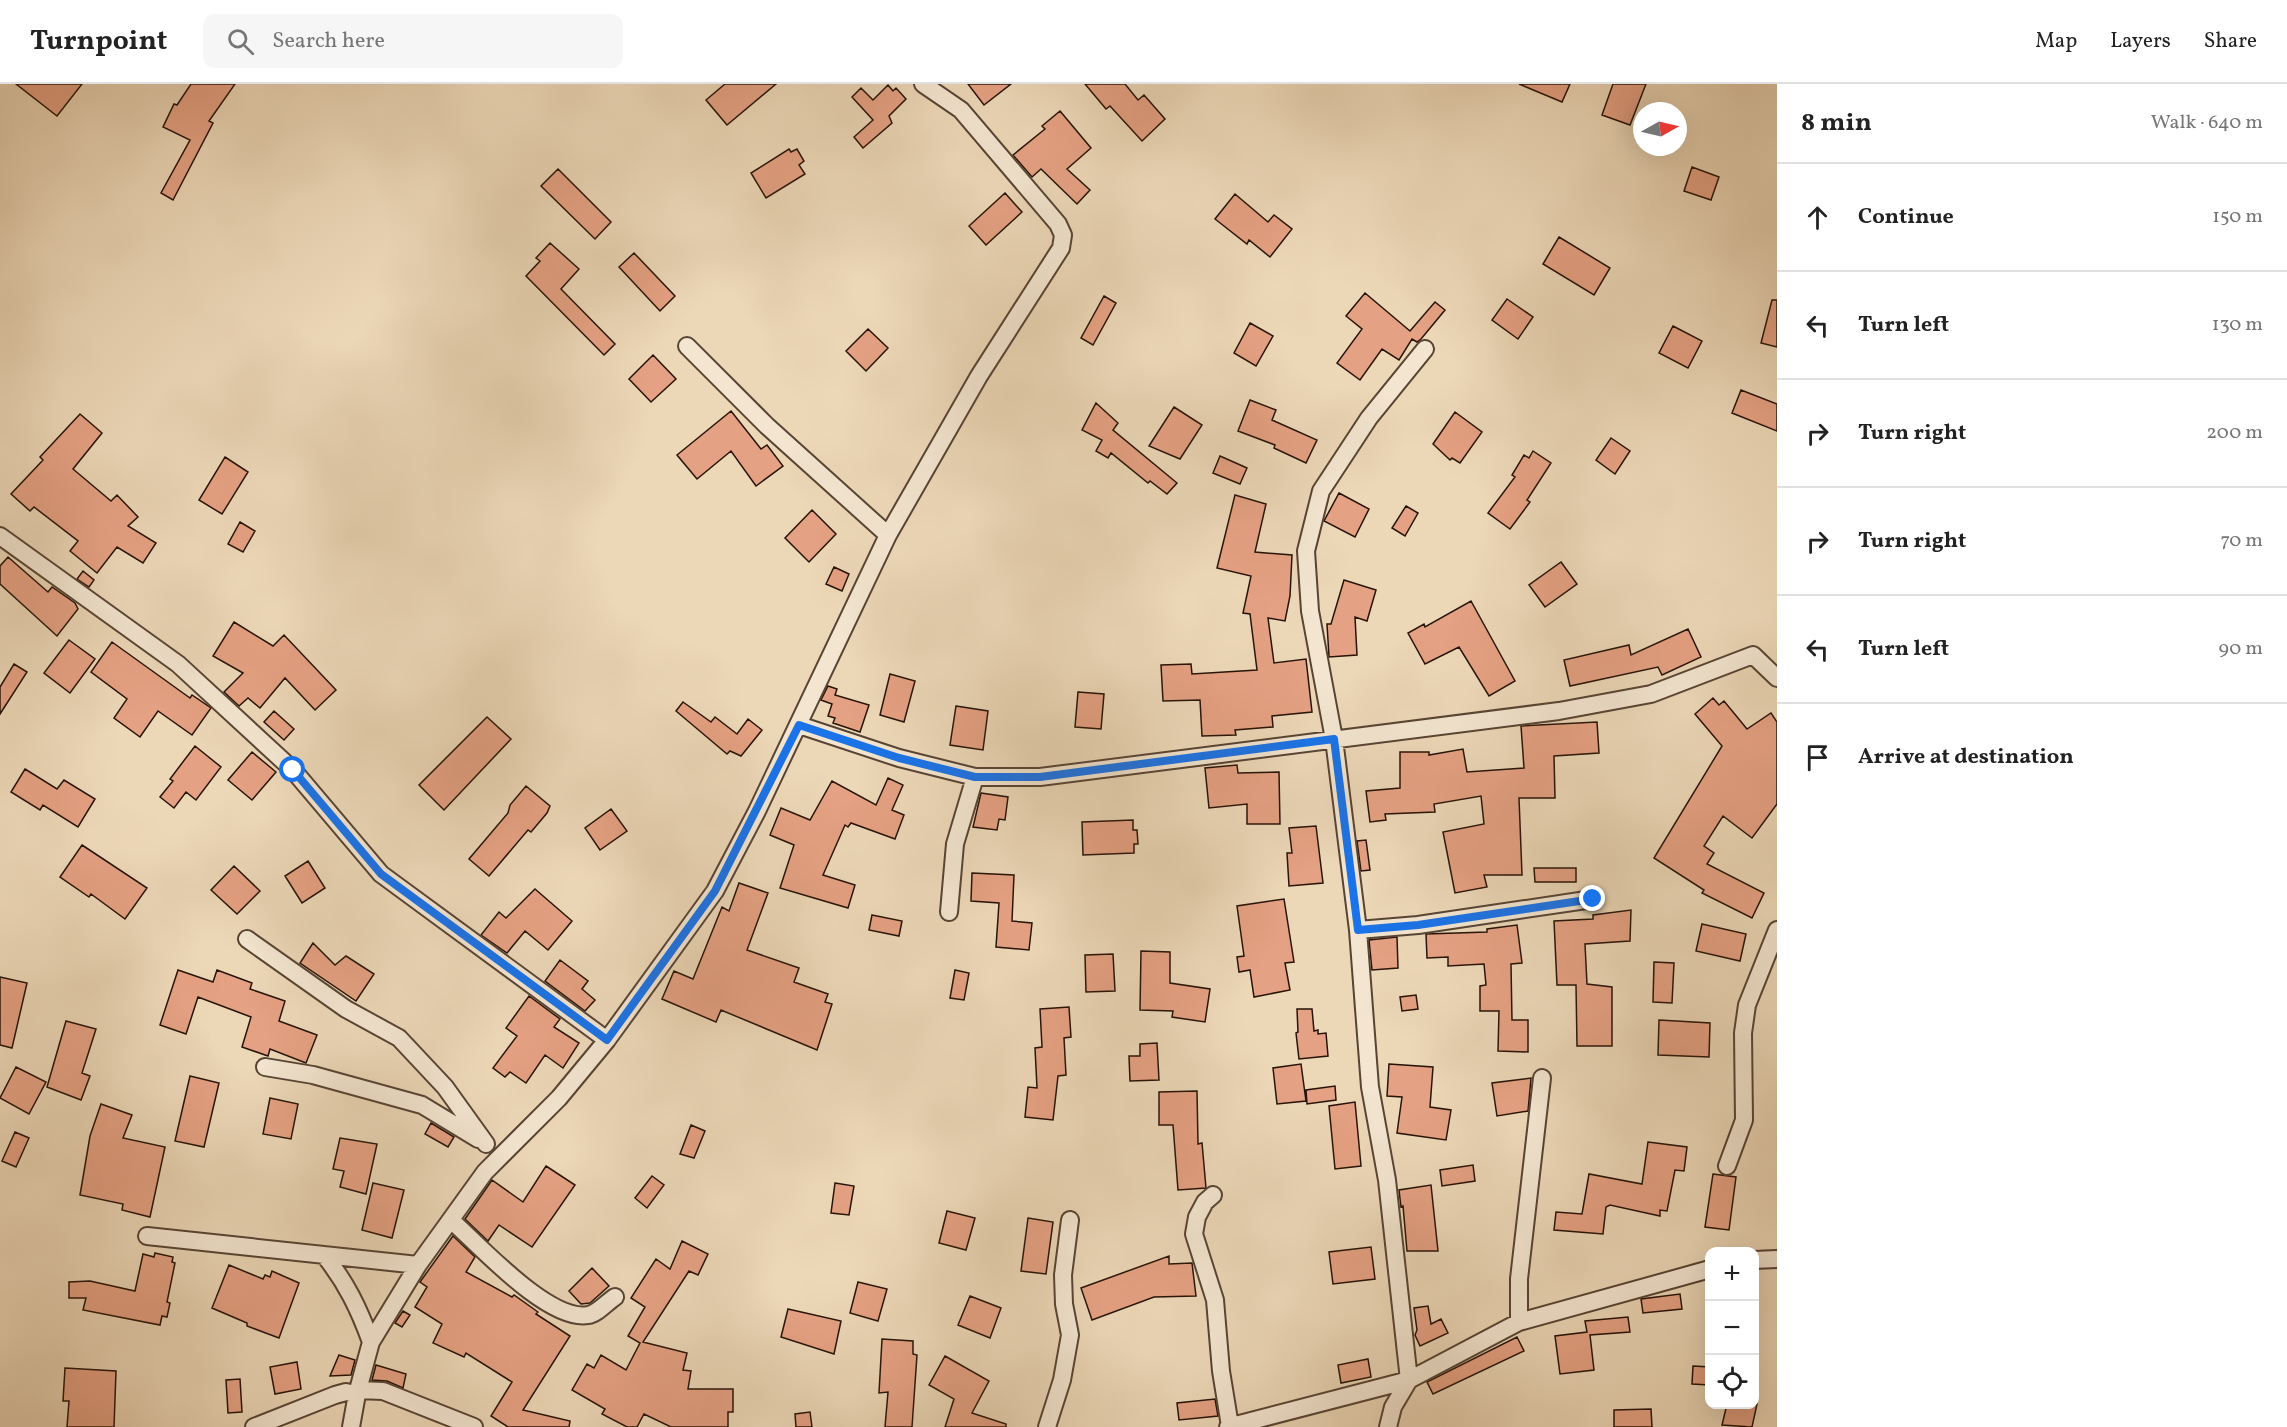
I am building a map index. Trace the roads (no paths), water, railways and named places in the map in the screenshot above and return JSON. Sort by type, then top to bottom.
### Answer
[{"type":"street","points":[[351,1427],[357,1392],[371,1342],[418,1265],[452,1221],[485,1172],[559,1098],[607,1040],[715,891],[799,725],[888,535],[979,376],[1061,248],[1063,235],[1058,224],[961,110],[923,84]]},
{"type":"street","points":[[687,346],[767,426],[888,535]]},
{"type":"street","points":[[1388,1427],[1393,1407],[1409,1380],[1387,1180],[1370,1087],[1358,930],[1334,739],[1310,611],[1306,551],[1321,491],[1369,418],[1425,349]]},
{"type":"street","points":[[0,536],[178,664],[293,770],[381,874],[607,1040]]},
{"type":"street","points":[[799,725],[899,758],[975,777],[1040,777],[1559,711],[1651,694],[1753,655],[1777,678]]},
{"type":"street","points":[[949,912],[955,844],[975,777]]},
{"type":"street","points":[[1358,930],[1418,925],[1593,899]]},
{"type":"street","points":[[1727,1166],[1744,1120],[1743,1033],[1747,1005],[1777,930]]},
{"type":"street","points":[[248,939],[346,1009],[399,1038],[446,1086],[486,1144],[485,1172]]},
{"type":"street","points":[[264,1066],[313,1075],[422,1105],[486,1144]]},
{"type":"street","points":[[1519,1322],[1519,1279],[1542,1078]]},
{"type":"street","points":[[1213,1195],[1205,1202],[1197,1217],[1194,1234],[1215,1300],[1221,1371],[1229,1427],[1409,1380],[1519,1322],[1705,1270]]},
{"type":"street","points":[[1047,1427],[1062,1380],[1070,1335],[1064,1304],[1063,1275],[1070,1220]]},
{"type":"street","points":[[452,1221],[533,1295],[554,1306],[578,1315],[590,1315],[615,1297]]},
{"type":"street","points":[[147,1236],[418,1265]]},
{"type":"street","points":[[324,1255],[341,1276],[358,1308],[371,1342]]},
{"type":"street","points":[[1759,1260],[1777,1259]]},
{"type":"street","points":[[254,1427],[335,1395],[346,1392],[383,1391],[474,1427]]}]
